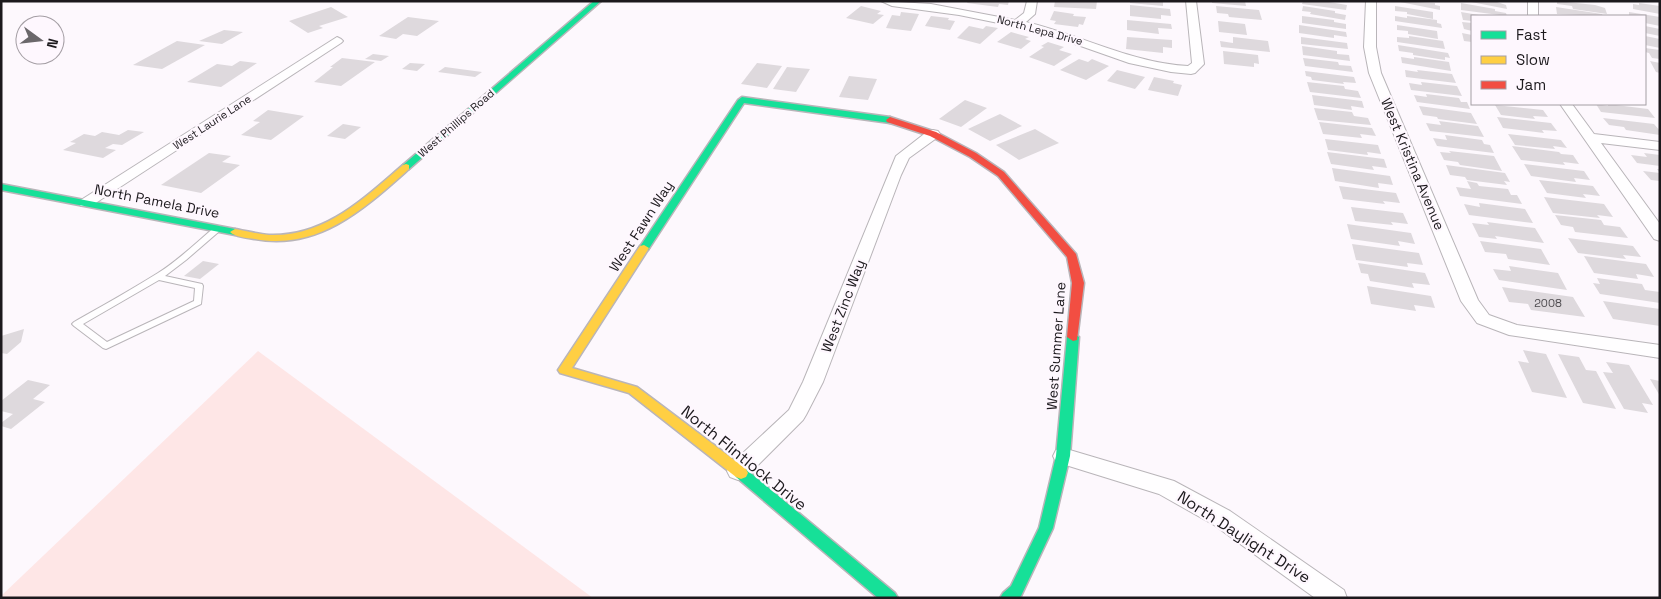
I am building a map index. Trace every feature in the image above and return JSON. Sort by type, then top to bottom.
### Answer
[{"type":"street","name":"West Phillips Road","points":[[308,235],[349,216],[598,1]]},
{"type":"street","name":"North Lepa Drive","points":[[886,1],[960,11],[1018,23],[1084,42],[1131,61],[1153,67],[1191,70],[1198,64],[1191,1]]},
{"type":"street","points":[[1018,23],[1029,14],[1032,1]]},
{"type":"street","name":"West Kristina Avenue","points":[[1371,1],[1370,46],[1375,73],[1470,301],[1483,319],[1515,331],[1660,352]]},
{"type":"street","points":[[1532,15],[1533,1]]},
{"type":"street","name":"West Laurie Lane","points":[[86,203],[337,41]]},
{"type":"street","name":"West Summer Lane","points":[[742,100],[886,119],[933,134],[973,155],[1002,174],[1072,256],[1078,283],[1063,456],[1046,528],[1016,590],[1008,598]]},
{"type":"street","name":"West Fawn Way","points":[[564,370],[742,100]]},
{"type":"street","points":[[1567,105],[1660,236]]},
{"type":"street","name":"West Zinc Way","points":[[738,471],[796,415],[814,382],[903,156],[933,134]]},
{"type":"street","points":[[1588,137],[1660,146]]},
{"type":"street","name":"North Pamela Drive","points":[[1,187],[270,238],[308,235]]},
{"type":"street","name":"North Flintlock Drive","points":[[564,370],[633,390],[738,471],[890,598]]},
{"type":"street","name":"North Daylight Drive","points":[[1063,456],[1166,487],[1222,518],[1335,598]]},
{"type":"lane","points":[[157,277],[199,286],[198,302],[106,346],[77,324],[126,297],[157,277],[172,268],[219,228]]},
{"type":"shaded area","points":[[258,351],[593,598],[1,598]]},
{"type":"building","points":[[968,1],[1009,1],[1008,5],[999,4],[998,7],[967,3]]},
{"type":"building","points":[[1055,1],[1097,1],[1096,9],[1054,7]]},
{"type":"building","points":[[1130,1],[1163,1],[1163,6],[1130,3]]},
{"type":"building","points":[[1212,1],[1245,1],[1246,6],[1212,3]]},
{"type":"building","points":[[1303,1],[1323,1],[1347,5],[1346,10],[1302,4]]},
{"type":"building","points":[[1395,1],[1435,3],[1435,5],[1440,6],[1440,10]]},
{"type":"building","points":[[1466,1],[1494,1],[1506,5],[1507,9]]},
{"type":"building","points":[[1557,1],[1595,5],[1605,8],[1607,14],[1573,9],[1572,6],[1557,4]]},
{"type":"building","points":[[1461,3],[1495,9],[1495,11],[1506,13],[1507,15],[1499,15],[1461,10]]},
{"type":"building","points":[[1639,3],[1660,6],[1660,14],[1633,9],[1633,4],[1639,5]]},
{"type":"building","points":[[1130,5],[1170,9],[1171,16],[1161,15],[1161,19],[1130,16]]},
{"type":"building","points":[[861,6],[881,11],[877,14],[884,15],[873,24],[846,18]]},
{"type":"building","points":[[1216,6],[1259,10],[1262,20],[1229,17],[1228,14],[1217,13]]},
{"type":"building","points":[[1303,6],[1335,11],[1335,13],[1346,15],[1345,20],[1310,14],[1311,12],[1302,11]]},
{"type":"building","points":[[1395,6],[1433,12],[1433,19],[1395,11]]},
{"type":"building","points":[[331,7],[348,17],[319,26],[323,28],[308,33],[289,21]]},
{"type":"building","points":[[1556,7],[1602,15],[1580,15],[1557,14]]},
{"type":"building","points":[[1054,11],[1086,17],[1083,25],[1079,24],[1078,27],[1054,24],[1056,21],[1050,20]]},
{"type":"building","points":[[901,12],[919,14],[911,31],[886,28],[892,15],[900,16]]},
{"type":"building","points":[[1461,12],[1479,15],[1471,15],[1471,21],[1463,20]]},
{"type":"building","points":[[1629,12],[1660,17],[1660,26],[1646,23],[1646,15],[1629,15]]},
{"type":"building","points":[[931,16],[949,18],[948,20],[955,21],[950,30],[925,26]]},
{"type":"building","points":[[1302,16],[1334,20],[1334,22],[1346,24],[1346,29],[1302,23]]},
{"type":"building","points":[[1395,16],[1437,20],[1437,23],[1441,24],[1442,28],[1395,21]]},
{"type":"building","points":[[408,17],[439,21],[417,36],[403,34],[396,39],[379,36]]},
{"type":"building","points":[[1127,20],[1171,24],[1172,29],[1158,28],[1159,34],[1127,30]]},
{"type":"building","points":[[1218,21],[1245,24],[1247,35],[1219,32]]},
{"type":"building","points":[[1462,22],[1471,23],[1471,31],[1464,29]]},
{"type":"building","points":[[1299,25],[1346,32],[1347,37],[1334,35],[1334,38],[1299,33]]},
{"type":"building","points":[[1397,25],[1437,31],[1438,39],[1408,34],[1408,31],[1397,30]]},
{"type":"building","points":[[969,26],[983,29],[986,26],[998,28],[980,44],[957,38]]},
{"type":"building","points":[[1646,26],[1660,29],[1660,36],[1646,33]]},
{"type":"building","points":[[224,30],[243,32],[222,44],[199,41]]},
{"type":"building","points":[[1011,32],[1029,37],[1025,39],[1031,41],[1021,49],[997,42]]},
{"type":"building","points":[[1462,33],[1471,35],[1471,42],[1464,41]]},
{"type":"building","points":[[1409,36],[1443,41],[1445,49],[1397,42],[1397,37],[1409,38]]},
{"type":"building","points":[[1646,36],[1660,39],[1660,48],[1646,45]]},
{"type":"building","points":[[1127,37],[1172,40],[1172,48],[1163,47],[1163,53],[1126,49]]},
{"type":"building","points":[[1233,37],[1268,41],[1270,52],[1221,47],[1220,41],[1233,43]]},
{"type":"building","points":[[1301,37],[1347,43],[1348,49],[1301,44]]},
{"type":"building","points":[[177,41],[205,45],[162,69],[133,65]]},
{"type":"building","points":[[1048,42],[1064,47],[1059,50],[1072,54],[1054,66],[1029,57]]},
{"type":"building","points":[[1398,45],[1448,53],[1450,58],[1445,57],[1445,60],[1413,55],[1413,53],[1399,51]]},
{"type":"building","points":[[1302,46],[1337,51],[1337,54],[1349,55],[1350,61],[1303,55]]},
{"type":"building","points":[[1646,48],[1660,50],[1660,59],[1652,58],[1649,53],[1646,52]]},
{"type":"building","points":[[1223,51],[1258,55],[1259,64],[1254,63],[1254,67],[1224,64]]},
{"type":"building","points":[[373,54],[389,56],[381,61],[365,59]]},
{"type":"building","points":[[1401,57],[1449,62],[1451,71],[1402,63]]},
{"type":"building","points":[[342,58],[375,62],[341,86],[314,82],[333,67],[330,67]]},
{"type":"building","points":[[1303,58],[1338,62],[1339,65],[1351,66],[1353,72],[1305,66]]},
{"type":"building","points":[[1079,59],[1088,62],[1092,59],[1109,66],[1086,80],[1060,70]]},
{"type":"building","points":[[240,61],[257,63],[221,87],[187,82],[217,64],[232,66]]},
{"type":"building","points":[[1650,61],[1660,63],[1660,73],[1656,72]]},
{"type":"building","points":[[410,63],[425,64],[417,71],[402,69]]},
{"type":"building","points":[[757,63],[782,66],[767,88],[741,84]]},
{"type":"building","points":[[445,67],[482,72],[475,77],[438,72]]},
{"type":"building","points":[[787,67],[810,69],[796,92],[773,89]]},
{"type":"building","points":[[1117,70],[1145,77],[1135,89],[1107,81]]},
{"type":"building","points":[[1405,70],[1452,74],[1456,83],[1406,77]]},
{"type":"building","points":[[1305,71],[1354,77],[1356,83],[1343,82],[1344,84],[1312,80],[1311,77],[1306,76]]},
{"type":"building","points":[[849,76],[877,79],[868,100],[839,97]]},
{"type":"building","points":[[1154,77],[1174,81],[1173,83],[1182,85],[1178,96],[1148,90]]},
{"type":"building","points":[[1307,82],[1344,86],[1345,89],[1358,91],[1361,98],[1310,92]]},
{"type":"building","points":[[1421,82],[1457,86],[1462,96],[1411,90],[1409,83],[1422,85]]},
{"type":"building","points":[[1426,94],[1459,98],[1461,102],[1467,102],[1470,109],[1417,102],[1414,95],[1427,97]]},
{"type":"building","points":[[1312,95],[1362,101],[1364,108],[1351,106],[1352,110],[1314,105]]},
{"type":"building","points":[[965,100],[987,108],[961,127],[939,119]]},
{"type":"building","points":[[1495,105],[1543,110],[1548,117],[1533,116],[1535,119],[1501,115]]},
{"type":"building","points":[[1597,105],[1616,105],[1648,109],[1655,118],[1601,112]]},
{"type":"building","points":[[1419,106],[1471,113],[1477,124],[1423,115]]},
{"type":"building","points":[[1314,108],[1352,112],[1354,116],[1368,118],[1371,125],[1318,120]]},
{"type":"building","points":[[268,110],[304,116],[271,140],[241,135],[260,122],[253,121]]},
{"type":"building","points":[[1000,114],[1022,126],[990,141],[968,129]]},
{"type":"building","points":[[1497,117],[1551,123],[1557,131],[1542,130],[1544,133],[1503,128]]},
{"type":"building","points":[[1603,118],[1654,124],[1660,131],[1660,135],[1626,130],[1624,127],[1609,125]]},
{"type":"building","points":[[1439,121],[1478,126],[1484,137],[1430,131],[1426,123],[1441,125]]},
{"type":"building","points":[[1319,122],[1372,128],[1376,136],[1360,134],[1362,138],[1323,134]]},
{"type":"building","points":[[343,124],[361,127],[345,139],[327,136]]},
{"type":"building","points":[[1035,129],[1059,143],[1019,160],[996,145]]},
{"type":"building","points":[[128,130],[144,132],[122,145],[113,144],[105,148],[116,150],[103,158],[63,150],[76,143],[70,142],[84,134],[95,136],[102,132],[119,135]]},
{"type":"building","points":[[1508,134],[1561,140],[1567,148],[1553,146],[1555,149],[1515,145]]},
{"type":"building","points":[[1445,135],[1482,140],[1484,144],[1490,145],[1494,153],[1437,146],[1433,138],[1447,140]]},
{"type":"building","points":[[1325,139],[1378,145],[1381,154],[1367,152],[1368,155],[1328,150]]},
{"type":"building","points":[[1512,146],[1573,155],[1579,164],[1563,162],[1565,165],[1521,160]]},
{"type":"building","points":[[1449,151],[1494,156],[1502,171],[1460,165],[1458,162],[1444,160],[1440,152],[1451,153]]},
{"type":"building","points":[[1327,152],[1384,159],[1387,168],[1372,166],[1374,170],[1331,164]]},
{"type":"building","points":[[209,153],[231,156],[222,162],[240,165],[201,193],[161,185]]},
{"type":"building","points":[[1644,153],[1660,155],[1660,166],[1637,163],[1631,155],[1647,157]]},
{"type":"building","points":[[1524,164],[1584,171],[1590,180],[1574,178],[1576,182],[1531,176]]},
{"type":"building","points":[[1446,165],[1505,173],[1510,182],[1504,181],[1507,185],[1467,180],[1465,177],[1450,175]]},
{"type":"building","points":[[1332,168],[1390,176],[1393,185],[1378,183],[1379,188],[1335,181]]},
{"type":"building","points":[[1643,171],[1660,173],[1660,181],[1651,180]]},
{"type":"building","points":[[1539,180],[1593,186],[1600,196],[1583,194],[1586,198],[1547,193]]},
{"type":"building","points":[[1467,181],[1477,183],[1479,186],[1508,189],[1511,195],[1517,195],[1522,204],[1460,196],[1456,187],[1471,189]]},
{"type":"building","points":[[1339,186],[1396,193],[1400,203],[1383,201],[1385,204],[1343,199]]},
{"type":"building","points":[[1544,197],[1604,204],[1613,217],[1597,215],[1600,218],[1553,213]]},
{"type":"building","points":[[1479,203],[1525,209],[1533,223],[1469,215],[1464,204],[1480,207]]},
{"type":"building","points":[[1351,207],[1403,213],[1408,224],[1391,222],[1393,225],[1355,221]]},
{"type":"building","points":[[1555,215],[1601,220],[1604,225],[1620,227],[1628,238],[1575,232],[1573,227],[1561,225]]},
{"type":"building","points":[[1487,222],[1535,228],[1544,243],[1495,236],[1497,239],[1479,237],[1472,223],[1489,225]]},
{"type":"building","points":[[1347,224],[1411,233],[1415,244],[1398,241],[1400,246],[1351,239]]},
{"type":"building","points":[[1568,238],[1633,246],[1641,257],[1623,255],[1626,259],[1578,253]]},
{"type":"building","points":[[1480,241],[1541,249],[1550,265],[1508,259],[1506,254],[1485,252]]},
{"type":"building","points":[[1352,244],[1419,253],[1423,265],[1407,263],[1408,267],[1356,260]]},
{"type":"building","points":[[1584,256],[1646,264],[1654,277],[1636,274],[1638,279],[1594,273]]},
{"type":"building","points":[[203,261],[219,264],[200,279],[184,276]]},
{"type":"building","points":[[1358,263],[1425,273],[1430,285],[1412,283],[1414,288],[1370,281],[1368,274],[1361,273]]},
{"type":"building","points":[[1509,266],[1558,273],[1567,290],[1499,280],[1493,269],[1511,271]]},
{"type":"building","points":[[1597,278],[1642,284],[1645,290],[1660,292],[1660,303],[1600,294],[1593,283],[1600,284]]},
{"type":"building","points":[[1367,286],[1431,296],[1435,308],[1414,305],[1416,311],[1371,304]]},
{"type":"building","points":[[1502,287],[1573,297],[1585,317],[1531,310],[1528,304],[1509,302]]},
{"type":"building","points":[[1603,301],[1660,309],[1660,326],[1613,319]]},
{"type":"building","points":[[24,329],[21,342],[7,354],[1,353],[1,336]]},
{"type":"building","points":[[1523,350],[1546,354],[1567,398],[1532,392],[1518,361],[1529,363]]},
{"type":"building","points":[[1558,354],[1579,357],[1586,370],[1596,371],[1616,409],[1583,403]]},
{"type":"building","points":[[1606,362],[1629,365],[1653,405],[1642,403],[1648,413],[1624,409],[1603,372],[1613,373]]},
{"type":"building","points":[[1650,379],[1660,381],[1660,396]]},
{"type":"building","points":[[28,380],[50,385],[33,399],[45,402],[11,429],[1,426],[1,423],[13,414],[1,411],[1,401]]},
{"type":"traffic: fast","points":[[406,167],[598,1]]},
{"type":"traffic: fast","points":[[644,248],[742,100],[890,120]]},
{"type":"traffic: fast","points":[[1,187],[235,232]]},
{"type":"traffic: fast","points":[[1008,598],[1016,591],[1046,528],[1063,456],[1073,337]]},
{"type":"traffic: fast","points":[[741,473],[890,598]]},
{"type":"traffic: slow","points":[[235,232],[269,238],[291,237],[310,233],[345,217],[406,167]]},
{"type":"traffic: slow","points":[[644,248],[564,370],[633,390],[741,473]]},
{"type":"traffic: jam","points":[[890,120],[933,134],[973,155],[1001,174],[1072,256],[1078,283],[1073,337]]}]
